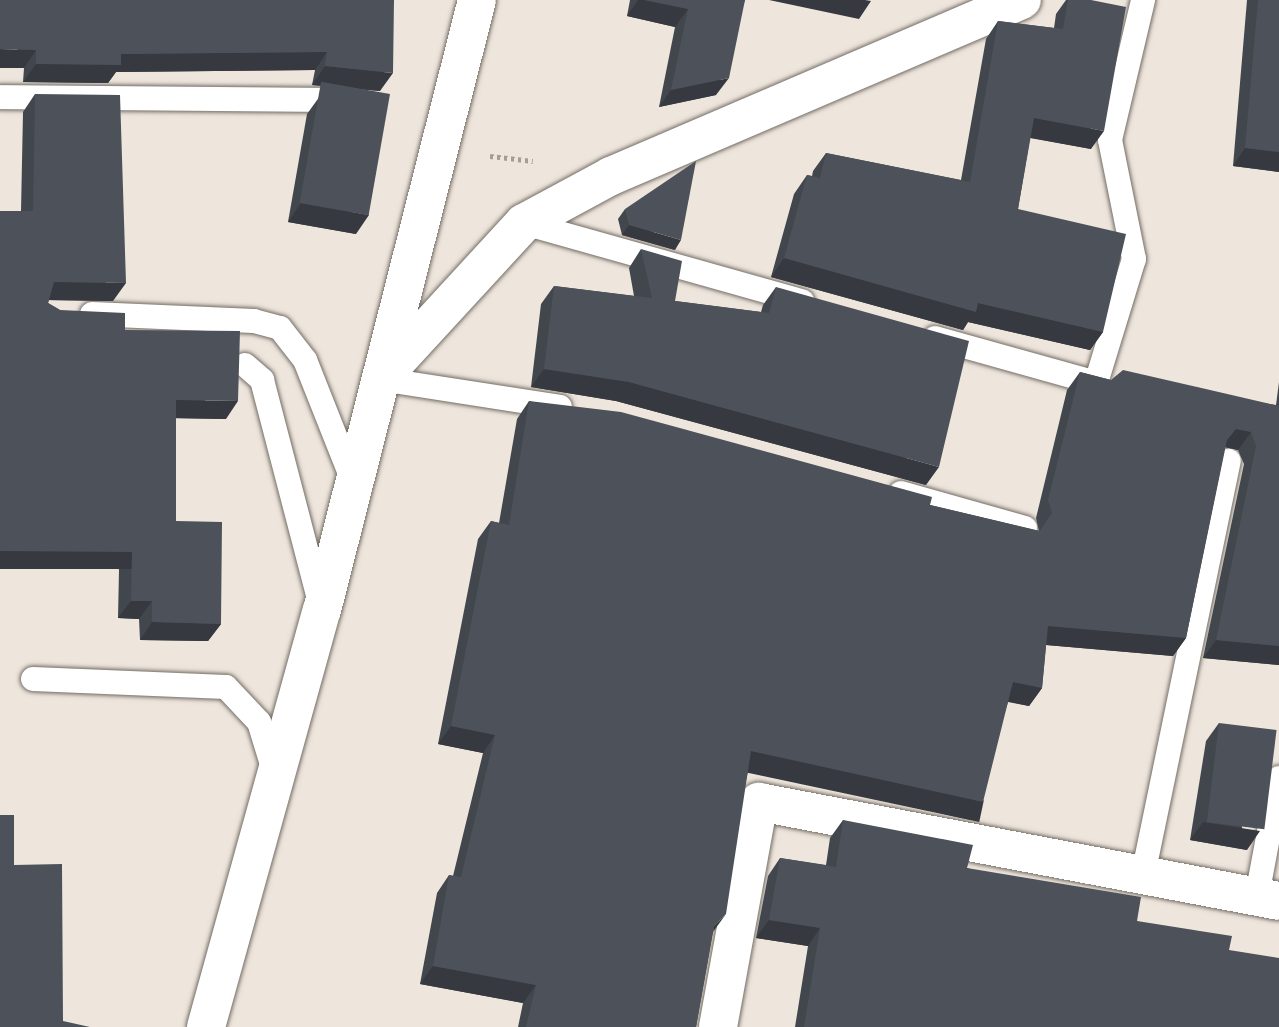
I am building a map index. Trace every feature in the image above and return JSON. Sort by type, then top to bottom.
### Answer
[{"type":"street","points":[[206,1027],[322,610],[477,0]]},
{"type":"street","points":[[380,379],[524,223],[611,176],[1022,0]]},
{"type":"street","points":[[718,1027],[759,802],[1268,898]]},
{"type":"lane","points":[[910,331],[1096,383],[1134,259],[1110,140],[1143,0]]},
{"type":"lane","points":[[0,97],[369,100]]},
{"type":"lane","points":[[524,223],[830,309]]},
{"type":"lane","points":[[61,313],[254,321],[280,328],[305,360],[354,485]]},
{"type":"lane","points":[[245,365],[262,380],[322,610]]},
{"type":"lane","points":[[380,379],[584,411]]},
{"type":"lane","points":[[1143,875],[1229,461]]},
{"type":"lane","points":[[877,486],[1025,528]]},
{"type":"lane","points":[[33,679],[226,687],[259,722],[275,774]]},
{"type":"lane","points":[[1268,898],[1279,778]]},
{"type":"building","points":[[0,0],[394,0],[393,73],[325,66],[327,52],[121,54],[121,65],[36,64],[36,50],[0,49]]},
{"type":"building","points":[[644,0],[745,0],[729,78],[671,90],[688,9]]},
{"type":"building","points":[[1068,0],[1091,0],[1126,7],[1104,131],[1034,118],[1018,209],[1126,234],[1103,332],[978,303],[976,312],[784,258],[807,175],[820,178],[826,153],[970,182],[998,21],[1063,29]]},
{"type":"building","points":[[1258,0],[1279,0],[1279,152],[1245,148]]},
{"type":"building","points":[[321,82],[390,94],[369,215],[300,203]]},
{"type":"building","points":[[35,94],[120,95],[126,283],[54,282],[48,303],[60,310],[125,313],[125,330],[240,331],[238,401],[176,400],[176,521],[222,522],[221,624],[152,622],[152,601],[131,601],[132,552],[0,551],[0,211],[33,211]]},
{"type":"building","points":[[696,161],[681,240],[629,225],[625,209]]},
{"type":"building","points":[[641,249],[682,261],[675,301],[769,313],[776,287],[969,341],[939,467],[629,382],[544,369],[554,286],[652,298]]},
{"type":"building","points":[[1123,370],[1279,406],[1279,646],[1216,640],[1256,446],[1251,432],[1236,429],[1227,440],[1186,638],[1048,626],[1042,688],[1013,682],[983,802],[751,751],[726,914],[714,926],[696,1027],[526,1027],[536,985],[433,966],[449,875],[461,877],[495,735],[451,726],[491,521],[509,525],[529,401],[621,412],[932,497],[930,505],[1040,531],[1052,513],[1048,500],[1080,372],[1111,380]]},
{"type":"building","points":[[1219,723],[1277,730],[1264,829],[1207,822]]},
{"type":"building","points":[[0,815],[14,815],[14,865],[62,864],[63,1021],[90,1027],[0,1027]]},
{"type":"building","points":[[843,820],[973,845],[967,868],[1141,897],[1137,921],[1232,936],[1229,950],[1279,958],[1279,1027],[804,1027],[820,928],[769,920],[780,858],[836,867]]}]
